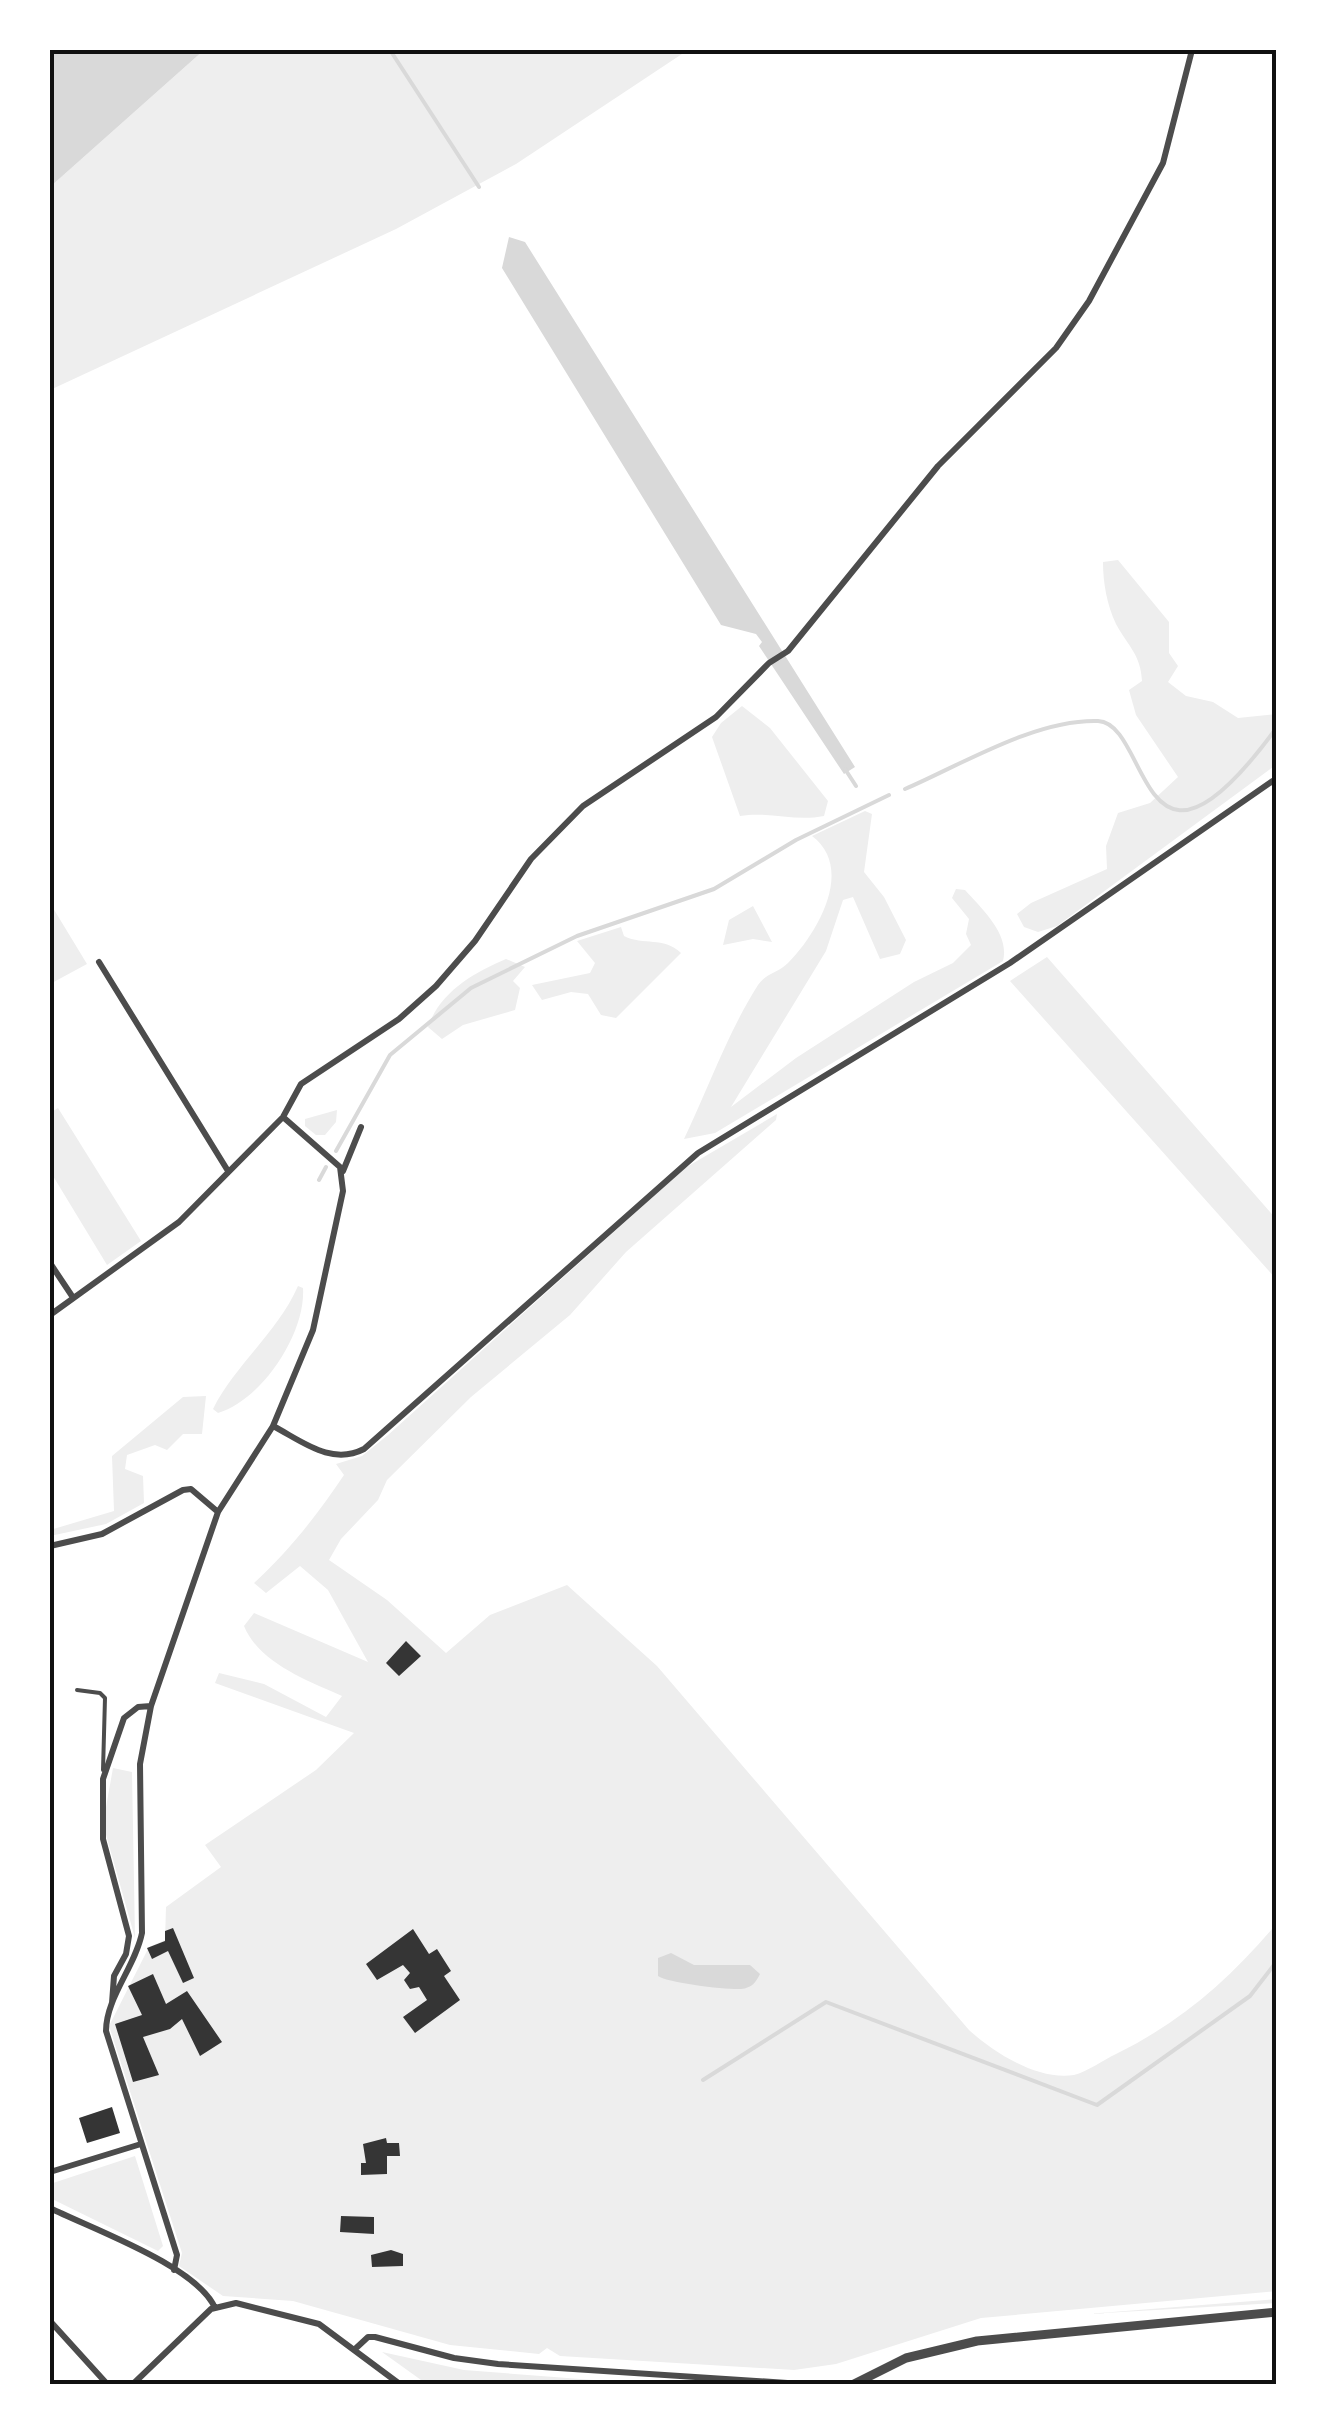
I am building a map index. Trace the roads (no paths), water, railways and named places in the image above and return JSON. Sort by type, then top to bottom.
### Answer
[{"type":"street","points":[[50,1315],[178,1222],[283,1117],[301,1084],[399,1019],[436,986],[475,941],[531,860],[583,806],[716,717],[769,663],[788,651],[938,466],[1034,371],[1089,301],[1163,162],[1192,50]]},
{"type":"street","points":[[273,1426],[330,1456],[342,1458],[364,1449],[698,1152],[1010,963],[1277,778]]},
{"type":"street","points":[[98,962],[228,1171]]},
{"type":"street","points":[[283,1117],[343,1172]]},
{"type":"street","points":[[112,2004],[138,1954],[142,1934],[140,1764],[151,1706],[218,1512],[273,1426],[312,1330],[343,1191],[343,1172],[361,1126]]},
{"type":"street","points":[[50,1263],[72,1296]]},
{"type":"street","points":[[50,1546],[102,1534],[182,1490],[191,1490],[218,1512]]},
{"type":"street","points":[[151,1706],[138,1707],[124,1718],[103,1779],[103,1838],[130,1936],[114,1976],[106,2031],[177,2255],[174,2270]]},
{"type":"street","points":[[50,2172],[141,2144]]},
{"type":"street","points":[[50,2208],[174,2270],[208,2294],[214,2308]]},
{"type":"street","points":[[132,2385],[214,2308],[253,2305],[319,2324],[401,2385]]},
{"type":"street","points":[[852,2385],[906,2358],[977,2341],[1277,2312]]},
{"type":"street","points":[[50,2322],[108,2385]]},
{"type":"street","points":[[354,2350],[368,2336],[483,2362],[818,2385]]},
{"type":"lane","points":[[77,1690],[100,1693],[105,1698],[103,1779]]},
{"type":"waterway","points":[[390,50],[479,187]]},
{"type":"waterway","points":[[905,789],[1024,735],[1074,722],[1098,721],[1115,730],[1156,796],[1174,809],[1198,806],[1232,781],[1277,727]]},
{"type":"waterway","points":[[845,769],[856,786]]},
{"type":"waterway","points":[[336,1151],[390,1055],[471,988],[577,936],[714,889],[796,840],[889,795]]},
{"type":"waterway","points":[[319,1180],[326,1167]]},
{"type":"waterway","points":[[703,2080],[826,2002],[1097,2105],[1250,1996],[1277,1961]]}]
